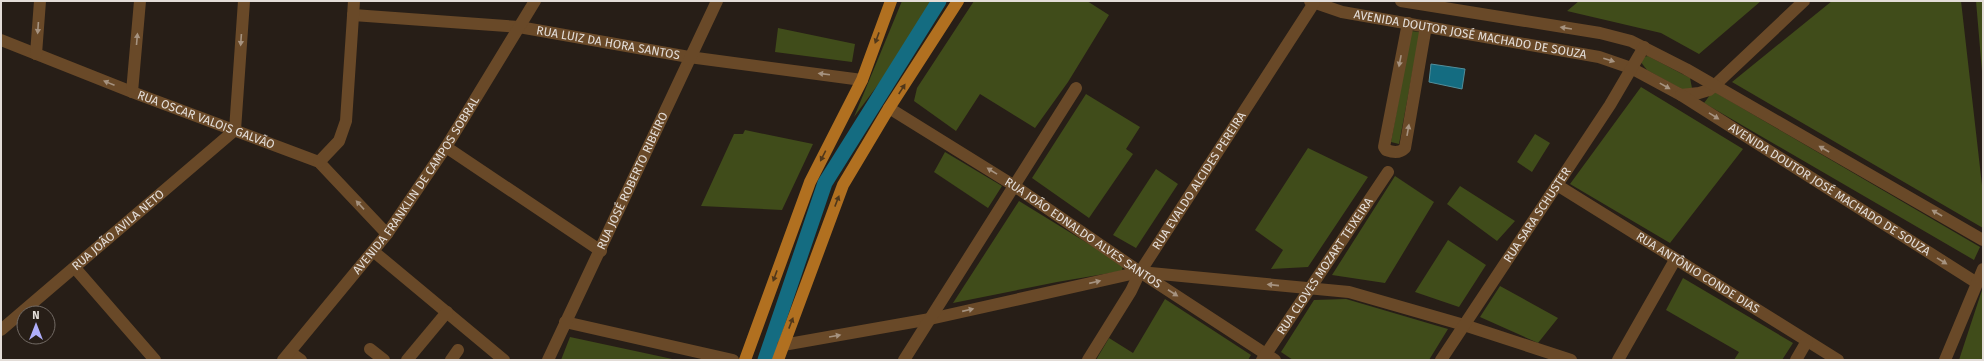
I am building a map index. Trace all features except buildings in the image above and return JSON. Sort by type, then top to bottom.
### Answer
[{"type":"main road","points":[[745,360],[810,182],[862,80],[891,1]]},
{"type":"main road","points":[[778,360],[843,185],[889,108],[958,1]]},
{"type":"street","points":[[36,54],[40,1]]},
{"type":"street","points":[[132,92],[140,1]]},
{"type":"street","points":[[235,130],[244,1]]},
{"type":"street","points":[[319,162],[339,142],[346,121],[354,1]]},
{"type":"street","name":"AVENIDA FRANKLIN DE CAMPOS SOBRAL","points":[[287,356],[387,234],[446,148],[535,1]]},
{"type":"street","name":"RUA JOSÉ ROBERTO RIBEIRO","points":[[548,360],[601,250],[689,57],[717,1]]},
{"type":"street","name":"AVENIDA DOUTOR JOSÉ MACHADO DE SOUZA","points":[[1401,1],[1606,34],[1632,41],[1714,86]]},
{"type":"street","points":[[1681,95],[1709,90],[1804,1]]},
{"type":"street","name":"AVENIDA DOUTOR JOSÉ MACHADO DE SOUZA","points":[[1312,2],[1342,12],[1584,53],[1631,68],[1681,95],[1977,283]]},
{"type":"street","name":"RUA EVALDO ALCIDES PEREIRA","points":[[1088,360],[1132,291],[1140,272],[1312,2]]},
{"type":"street","name":"RUA LUIZ DA HORA SANTOS","points":[[353,16],[519,27],[689,57],[862,80]]},
{"type":"street","points":[[1408,23],[1384,147],[1386,150],[1395,152],[1402,151],[1405,148],[1426,26]]},
{"type":"street","name":"RUA OSCAR VALOIS GALVÃO","points":[[1,40],[132,92],[319,162],[387,234]]},
{"type":"street","name":"RUA SARA SCHUSTER","points":[[1441,360],[1610,105],[1644,47]]},
{"type":"street","points":[[1714,86],[1983,240]]},
{"type":"street","points":[[904,360],[1013,185],[1076,88]]},
{"type":"street","name":"RUA JOÃO EDNALDO ALVES SANTOS","points":[[889,108],[1013,185],[1268,358]]},
{"type":"street","name":"RUA JOÃO AVILA NETO","points":[[1,330],[235,130]]},
{"type":"street","points":[[446,148],[601,250]]},
{"type":"street","name":"RUA CLOVES MOZART TEIXEIRA","points":[[1268,358],[1311,289],[1388,172]]},
{"type":"street","name":"RUA ANTÔNIO CONDE DIAS","points":[[1557,185],[1838,360]]},
{"type":"street","points":[[373,251],[504,360]]},
{"type":"street","points":[[1618,360],[1676,260]]},
{"type":"street","points":[[75,268],[155,360]]},
{"type":"street","points":[[1944,360],[1983,269]]},
{"type":"street","points":[[783,345],[930,319],[1140,272],[1349,292],[1464,325],[1570,360]]},
{"type":"street","points":[[407,360],[447,312]]},
{"type":"street","points":[[565,322],[733,360]]},
{"type":"street","points":[[1796,360],[1807,341]]},
{"type":"street","points":[[370,349],[384,360]]},
{"type":"street","points":[[287,356],[301,360]]},
{"type":"green space","points":[[902,1],[933,1],[906,47],[854,117]]},
{"type":"green space","points":[[974,1],[1087,1],[1109,15],[1068,82],[1035,128],[980,94],[956,131],[914,101],[917,88]]},
{"type":"green space","points":[[1579,1],[1761,1],[1699,54],[1661,33],[1567,11]]},
{"type":"green space","points":[[1832,1],[1961,1],[1983,194],[1983,228],[1732,82]]},
{"type":"green space","points":[[1976,1],[1983,1],[1983,83]]},
{"type":"green space","points":[[778,28],[855,44],[852,62],[775,52]]},
{"type":"green space","points":[[1411,31],[1420,32],[1399,144],[1391,142]]},
{"type":"green space","points":[[1648,56],[1690,78],[1692,88],[1685,91],[1647,70],[1640,61],[1643,57]]},
{"type":"green space","points":[[1641,87],[1743,149],[1670,243],[1570,184]]},
{"type":"green space","points":[[1713,91],[1980,247],[1974,260],[1704,103]]},
{"type":"green space","points":[[1086,94],[1140,127],[1126,149],[1133,154],[1089,218],[1032,178]]},
{"type":"green space","points":[[745,130],[813,144],[782,210],[701,206],[734,134],[743,134]]},
{"type":"green space","points":[[1535,134],[1550,143],[1532,172],[1517,162]]},
{"type":"green space","points":[[1308,148],[1368,177],[1308,267],[1271,269],[1283,250],[1255,230]]},
{"type":"green space","points":[[945,152],[1002,186],[988,208],[934,172]]},
{"type":"green space","points":[[1156,169],[1178,184],[1136,248],[1113,235]]},
{"type":"green space","points":[[1395,176],[1434,202],[1385,283],[1332,275]]},
{"type":"green space","points":[[1460,186],[1515,221],[1497,241],[1447,204]]},
{"type":"green space","points":[[1019,201],[1123,265],[1122,271],[1057,282],[953,303]]},
{"type":"green space","points":[[1448,240],[1486,265],[1459,307],[1415,292]]},
{"type":"green space","points":[[1683,278],[1793,343],[1782,360],[1734,360],[1739,352],[1666,310]]},
{"type":"green space","points":[[1500,286],[1558,318],[1538,343],[1480,317]]},
{"type":"green space","points":[[1983,287],[1983,360],[1959,360]]},
{"type":"green space","points":[[1165,299],[1251,355],[1248,360],[1096,360],[1109,338],[1133,353]]},
{"type":"green space","points":[[1346,299],[1448,329],[1429,360],[1293,360],[1281,352],[1314,300]]},
{"type":"green space","points":[[570,337],[677,360],[561,360]]},
{"type":"water","points":[[1431,64],[1465,69],[1462,89],[1429,82]]},
{"type":"waterway","points":[[765,360],[825,183],[939,1]]}]
